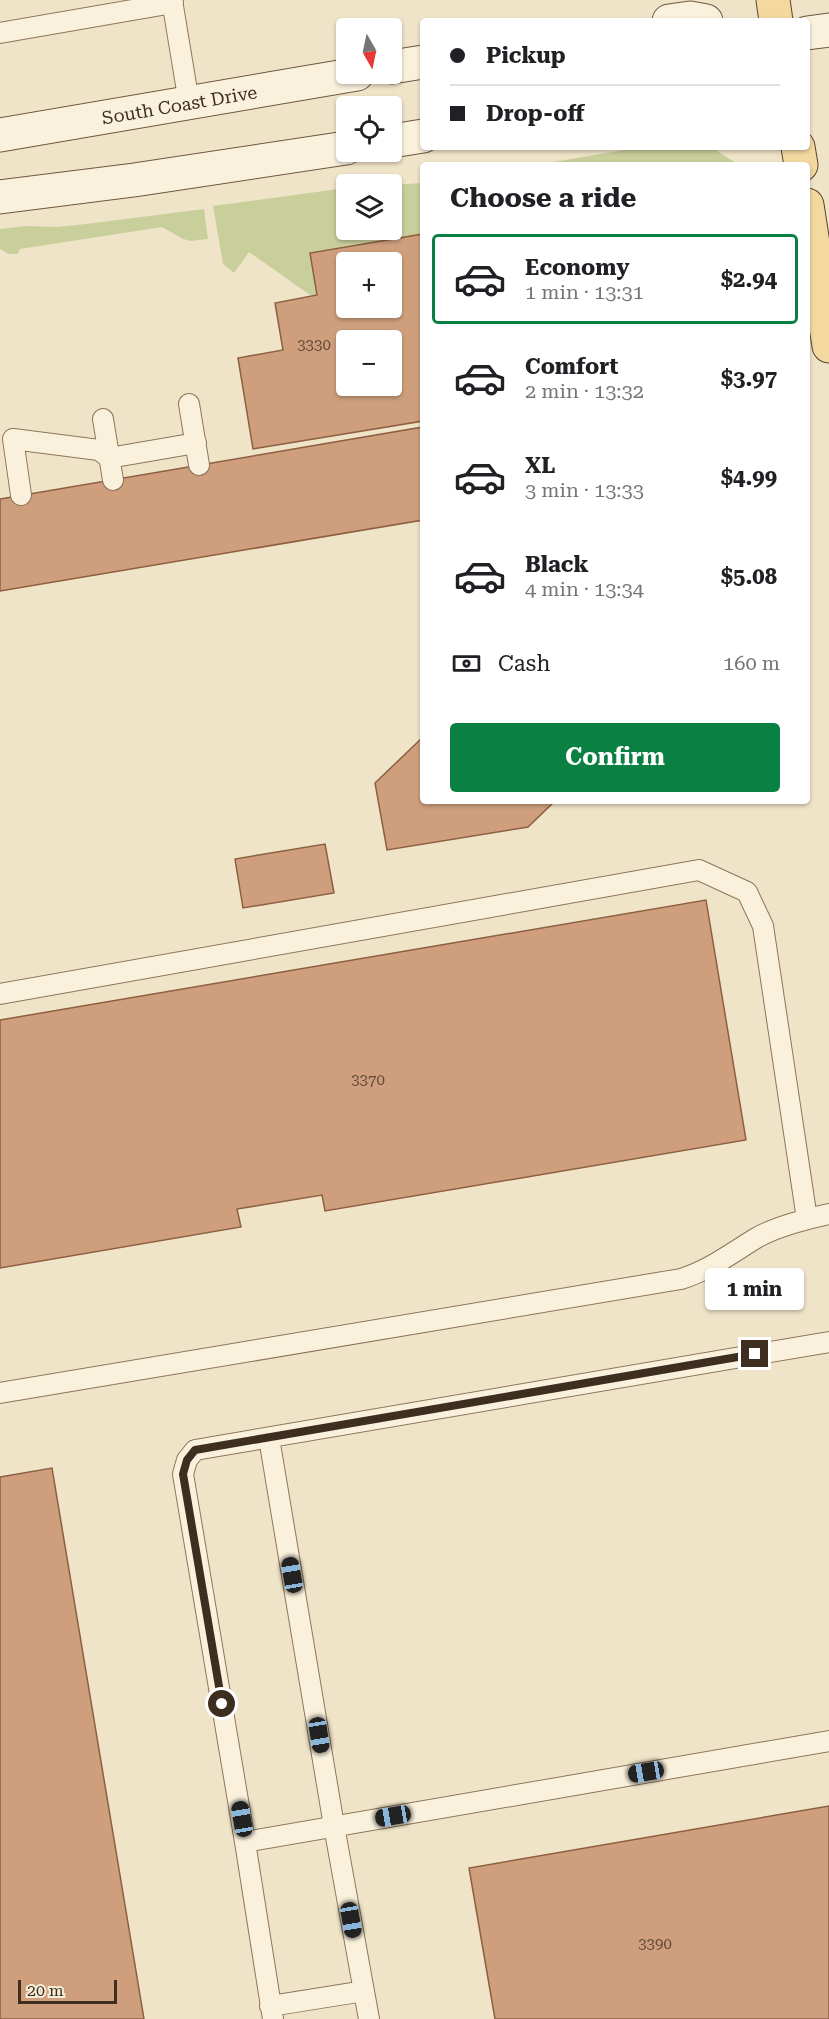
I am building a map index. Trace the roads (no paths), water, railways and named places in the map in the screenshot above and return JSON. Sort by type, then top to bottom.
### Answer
[{"type":"main road","points":[[773,0],[776,18]]},
{"type":"main road","points":[[810,33],[829,30]]},
{"type":"main road","points":[[402,65],[420,62]]},
{"type":"main road","name":"South Coast Drive","points":[[0,135],[336,78]]},
{"type":"main road","points":[[402,139],[420,136]]},
{"type":"main road","points":[[0,197],[135,180],[336,150]]},
{"type":"main road","points":[[810,224],[829,346]]},
{"type":"lane","points":[[4,32],[172,2],[189,103]]},
{"type":"lane","points":[[189,404],[199,465]]},
{"type":"lane","points":[[104,419],[113,480]]},
{"type":"lane","points":[[21,495],[13,440],[99,450],[109,458],[196,443]]},
{"type":"lane","points":[[0,994],[699,870],[747,892],[763,926],[818,1216],[761,1235],[713,1266],[681,1279],[0,1393]]},
{"type":"lane","points":[[364,1991],[272,2012],[246,1842],[183,1474],[187,1460],[195,1450],[829,1342]]},
{"type":"lane","points":[[269,1438],[369,2019]]},
{"type":"lane","points":[[246,1842],[829,1741]]}]
